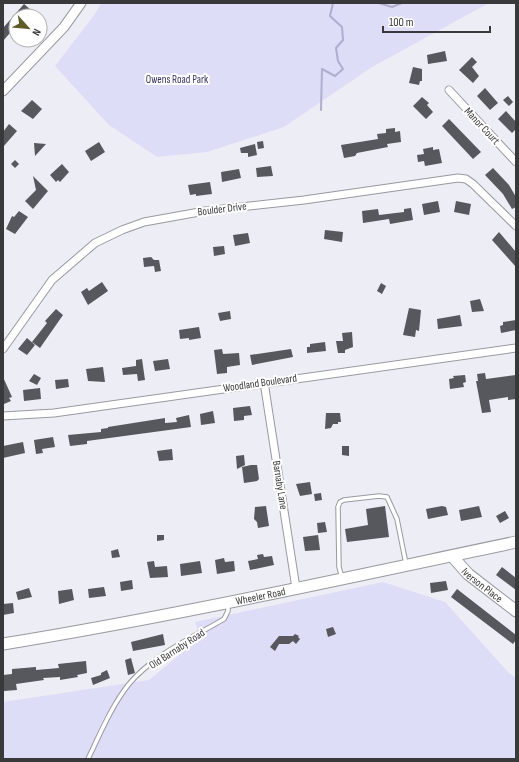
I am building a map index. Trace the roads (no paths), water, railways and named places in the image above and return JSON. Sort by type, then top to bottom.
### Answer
[{"type":"main road","name":"Wheeler Road","points":[[3,644],[124,624],[516,542]]},
{"type":"main road","name":"Iverson Place","points":[[452,556],[468,574],[516,611]]},
{"type":"street","points":[[3,91],[64,27],[81,3]]},
{"type":"street","name":"Manor Court","points":[[449,90],[516,162]]},
{"type":"street","name":"Boulder Drive","points":[[3,349],[52,280],[74,260],[95,243],[144,222],[205,211],[304,200],[458,178],[469,181],[516,226]]},
{"type":"street","name":"Woodland Boulevard","points":[[3,416],[54,413],[264,382],[516,348]]},
{"type":"street","name":"Barnaby Lane","points":[[264,382],[296,588]]},
{"type":"lane","points":[[342,579],[339,567],[338,507],[344,500],[379,496],[387,498],[397,519],[406,565]]},
{"type":"lane","name":"Old Barnaby Road","points":[[88,759],[116,705],[130,683],[160,658],[224,619],[228,611],[228,603]]},
{"type":"waterway","points":[[321,110],[322,69],[335,76],[343,69],[338,61],[336,48],[343,40],[342,27],[330,16],[333,3]]},
{"type":"waterway","points":[[379,3],[392,7],[402,3]]},
{"type":"park label","name":"Owens Road Park","points":[[177,79]]}]
